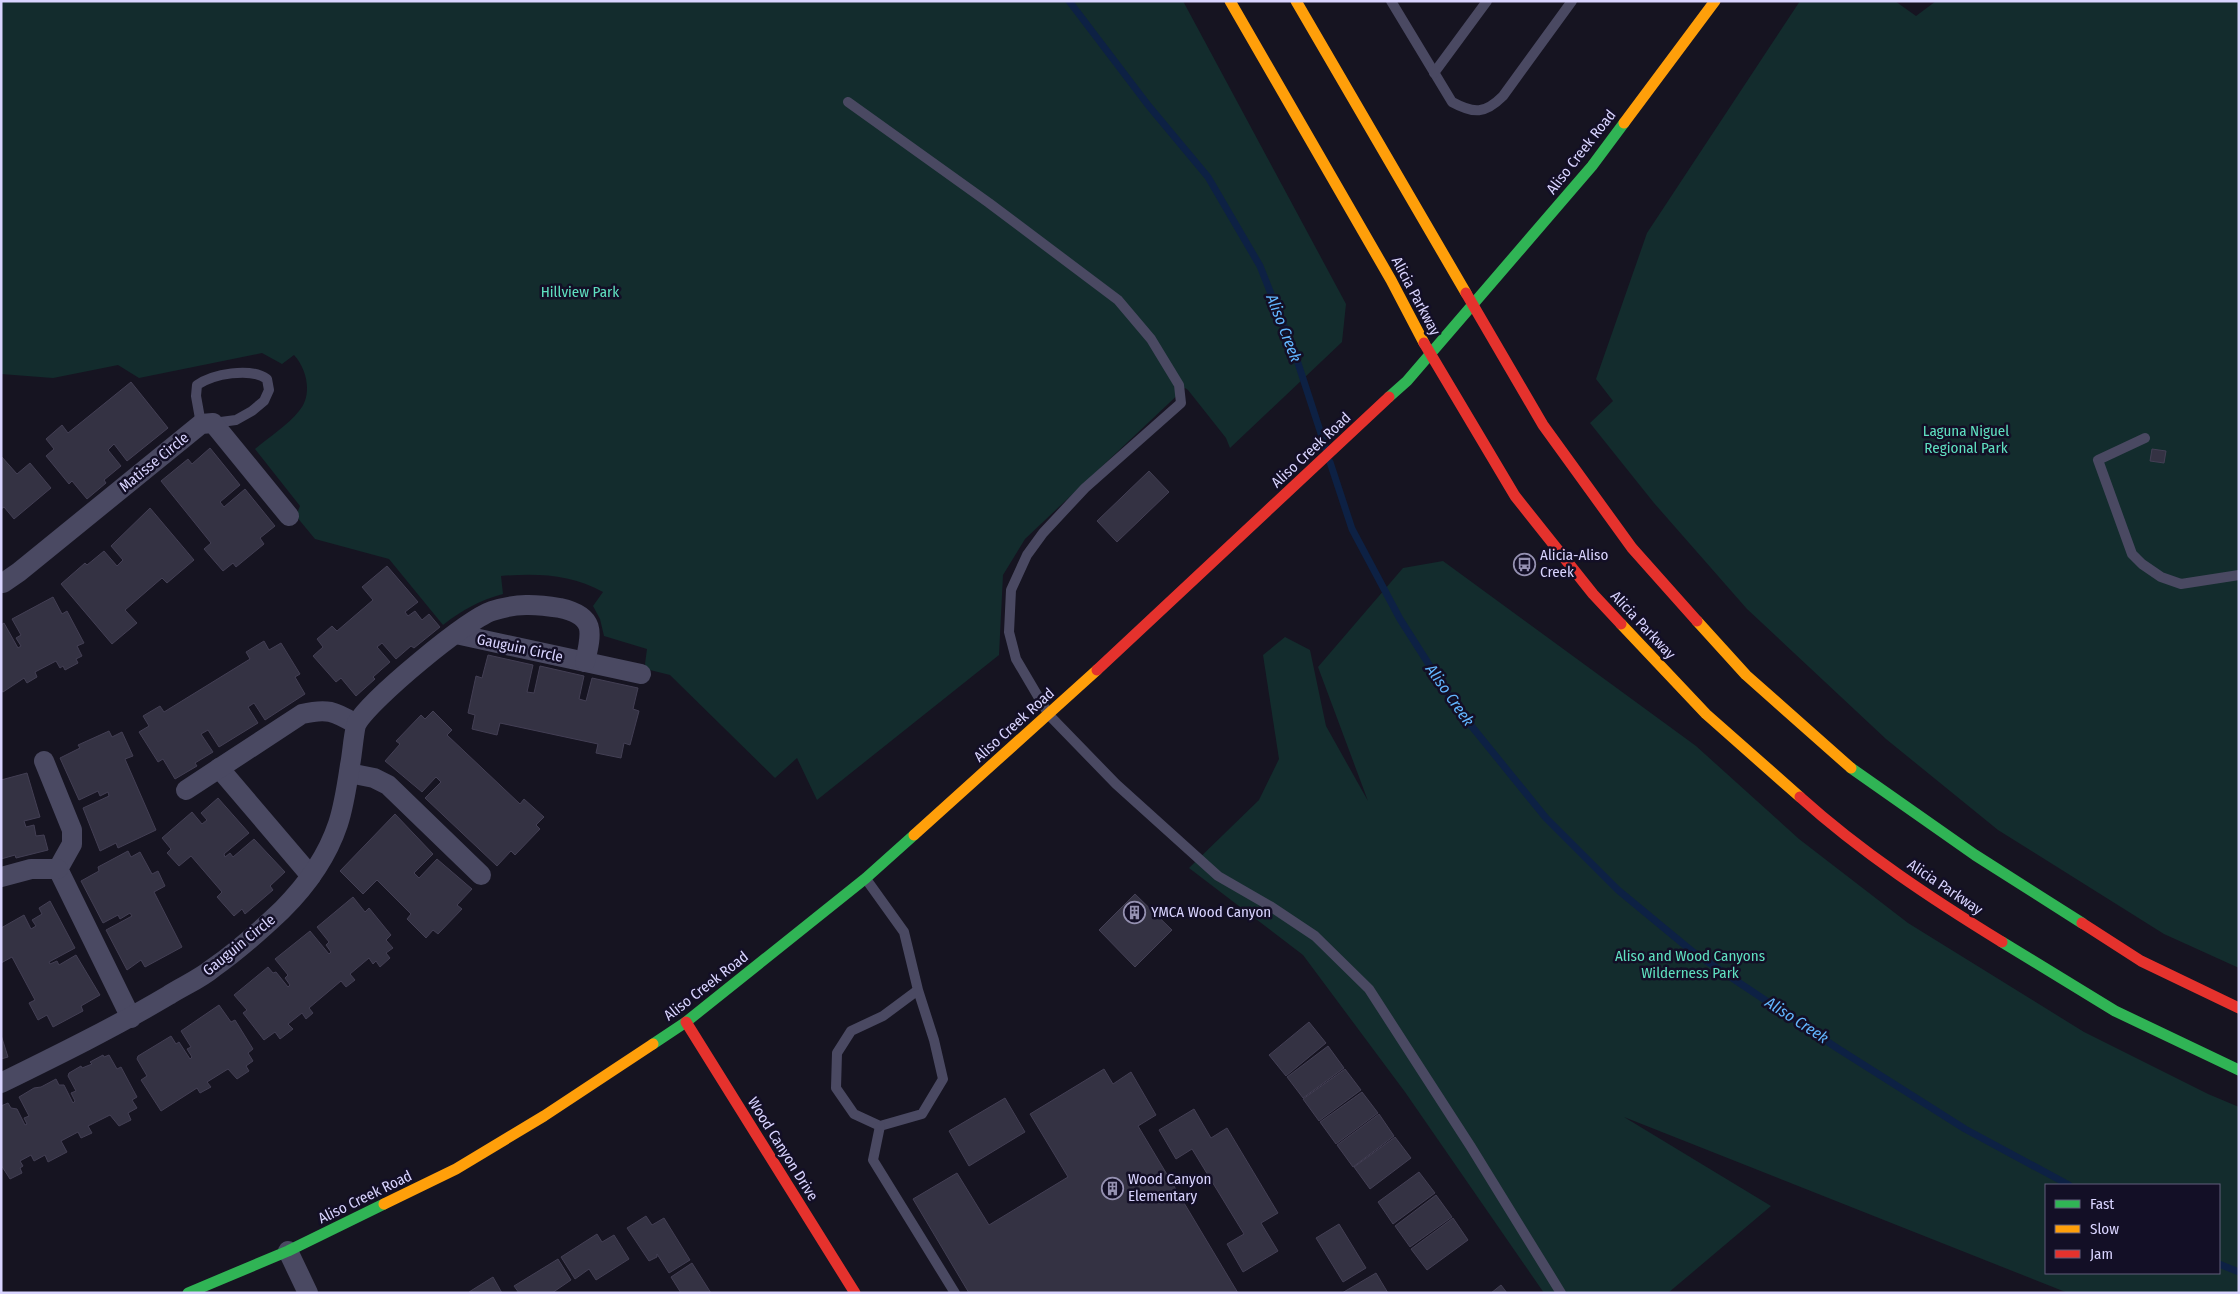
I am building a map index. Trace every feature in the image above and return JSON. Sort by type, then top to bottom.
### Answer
[{"type":"main road","name":"Alicia Parkway","points":[[1230,1],[1391,280],[1430,354],[1515,496],[1594,594],[1706,714],[1824,819],[1945,907],[2115,1011],[2239,1070]]},
{"type":"main road","points":[[1296,1],[1543,425],[1632,548],[1746,675],[1847,765],[1975,855],[2141,961],[2239,1008]]},
{"type":"main road","name":"Aliso Creek Road","points":[[188,1293],[288,1251],[456,1169],[544,1116],[686,1022],[866,878],[1049,715],[1407,381],[1592,166],[1715,1]]},
{"type":"main road","name":"Wood Canyon Drive","points":[[686,1022],[854,1293]]},
{"type":"street","points":[[207,423],[288,516]]},
{"type":"street","name":"Matisse Circle","points":[[2,582],[19,572],[207,423]]},
{"type":"street","name":"Gauguin Circle","points":[[1,1083],[131,1018],[213,969],[282,910],[311,876],[328,849],[339,823],[356,724],[388,689],[456,634],[490,612],[513,605],[537,604],[574,611],[584,617],[591,636],[585,662]]},
{"type":"street","name":"Gauguin Circle","points":[[456,634],[641,674]]},
{"type":"street","points":[[186,790],[302,714],[322,710],[340,714],[356,724]]},
{"type":"street","points":[[44,761],[72,830],[72,844],[58,869]]},
{"type":"street","points":[[219,768],[311,876]]},
{"type":"street","points":[[349,773],[374,778],[388,785],[481,874]]},
{"type":"street","points":[[1,877],[31,869],[58,869]]},
{"type":"street","points":[[58,869],[131,1018]]},
{"type":"street","points":[[288,1251],[308,1293]]},
{"type":"lane","points":[[1391,1],[1452,102],[1463,108],[1479,111],[1492,107],[1503,96],[1572,1]]},
{"type":"lane","points":[[1434,73],[1487,1]]},
{"type":"lane","points":[[848,102],[1118,300],[1151,339],[1179,385],[1181,403],[1085,488],[1043,533],[1027,555],[1011,590],[1009,632],[1015,655],[1049,715],[1116,784],[1218,876],[1270,906],[1314,936],[1369,989],[1471,1147],[1561,1293]]},
{"type":"lane","points":[[248,372],[258,373],[267,379],[269,390],[264,401],[252,412],[236,420],[207,423],[196,396],[197,386],[207,378],[248,372]]},
{"type":"lane","points":[[2145,438],[2098,460],[2132,554],[2160,577],[2181,584],[2239,575]]},
{"type":"lane","points":[[866,878],[904,932],[943,1079],[922,1114],[880,1126],[854,1114],[836,1088],[837,1053],[851,1031],[883,1016],[918,990]]},
{"type":"lane","points":[[880,1126],[873,1160],[955,1293]]},
{"type":"green space","name":"Hillview Park","points":[[1,1],[1183,1],[1346,304],[1342,342],[1230,448],[1226,438],[1185,388],[1025,539],[1003,575],[999,655],[817,800],[797,758],[775,778],[670,675],[646,669],[647,649],[604,636],[600,619],[593,606],[603,592],[579,581],[554,576],[501,576],[503,594],[472,606],[443,625],[389,559],[315,539],[296,516],[300,506],[255,449],[289,421],[303,405],[306,397],[307,382],[302,367],[294,355],[282,364],[262,353],[139,378],[118,365],[53,378],[1,374]]},
{"type":"green space","name":"Laguna Niguel Regional Park","points":[[1800,1],[1895,1],[1916,16],[1936,1],[2239,1],[2239,968],[2164,934],[1998,830],[1886,739],[1747,609],[1654,503],[1590,423],[1613,401],[1596,379],[1647,233]]},
{"type":"green space","name":"Aliso and Wood Canyons Wilderness Park","points":[[1443,561],[1696,746],[1799,839],[1908,923],[2084,1032],[2208,1094],[2239,1107],[2239,1293],[2068,1293],[1624,1117],[1771,1206],[1668,1293],[1544,1293],[1405,1092],[1303,955],[1189,868],[1259,800],[1279,759],[1263,655],[1285,637],[1310,650],[1326,726],[1368,801],[1318,667],[1403,568]]},
{"type":"building","points":[[131,382],[168,428],[127,461],[114,444],[108,450],[121,466],[104,480],[106,483],[87,499],[72,481],[69,484],[46,456],[54,449],[46,439],[62,425],[68,433]]},
{"type":"building","points":[[210,448],[240,485],[220,502],[224,507],[245,489],[275,526],[260,538],[264,544],[236,567],[233,563],[223,571],[204,549],[211,543],[161,481],[188,459],[192,464]]},
{"type":"building","points":[[2152,449],[2166,451],[2164,463],[2150,461]]},
{"type":"building","points":[[1,456],[17,474],[30,463],[51,488],[14,519],[4,507],[1,509]]},
{"type":"building","points":[[1149,471],[1169,492],[1117,542],[1097,521]]},
{"type":"building","points":[[150,508],[194,560],[167,583],[162,578],[125,610],[137,623],[112,644],[61,584],[85,563],[87,565],[104,551],[117,566],[123,560],[111,546]]},
{"type":"building","points":[[387,566],[418,602],[405,612],[408,616],[415,611],[422,620],[429,614],[440,627],[414,648],[411,646],[396,659],[382,643],[377,647],[390,662],[356,696],[341,678],[336,682],[313,656],[323,647],[317,639],[332,626],[337,631],[373,600],[362,587]]},
{"type":"building","points":[[53,597],[62,614],[67,611],[84,643],[77,646],[82,656],[76,659],[78,663],[65,670],[63,666],[60,668],[56,661],[35,672],[37,677],[27,683],[24,678],[3,692],[1,691],[1,625],[4,623],[18,648],[21,646],[16,638],[21,635],[12,619]]},
{"type":"building","points":[[264,641],[269,650],[281,643],[300,674],[295,677],[305,694],[265,720],[254,703],[248,707],[258,723],[219,747],[208,730],[201,734],[213,752],[195,763],[197,766],[175,779],[163,759],[158,762],[139,732],[149,726],[143,716],[160,706],[164,712],[250,659],[246,652]]},
{"type":"building","points":[[488,655],[533,665],[527,692],[534,693],[540,666],[584,676],[579,699],[586,701],[592,678],[638,688],[633,709],[639,711],[630,745],[624,743],[621,758],[596,753],[598,744],[500,723],[497,735],[472,729],[475,715],[468,713],[476,676],[482,678]]},
{"type":"building","points":[[433,711],[452,730],[447,735],[520,804],[524,799],[544,817],[536,825],[540,829],[515,855],[511,851],[497,866],[425,798],[441,782],[436,777],[422,792],[385,761],[400,744],[396,741],[421,715],[425,719]]},
{"type":"building","points":[[109,731],[112,737],[122,732],[133,756],[125,759],[156,830],[118,848],[116,843],[100,851],[83,808],[109,796],[108,792],[100,796],[98,791],[79,800],[60,758],[80,748],[78,745]]},
{"type":"building","points":[[27,773],[40,817],[24,821],[26,827],[34,825],[36,836],[44,835],[48,850],[16,858],[15,855],[1,859],[1,780]]},
{"type":"building","points":[[218,798],[249,833],[224,854],[225,857],[230,853],[233,857],[254,839],[285,872],[270,886],[273,890],[245,914],[242,909],[234,916],[217,897],[222,892],[191,856],[179,866],[167,853],[171,849],[162,838],[192,812],[202,824],[207,820],[201,813]]},
{"type":"building","points":[[395,814],[433,854],[414,873],[419,878],[437,859],[472,889],[457,905],[462,909],[438,934],[433,930],[426,938],[407,919],[411,914],[377,880],[363,894],[340,871]]},
{"type":"building","points":[[128,851],[131,857],[140,852],[152,874],[158,871],[165,886],[154,892],[182,947],[145,967],[141,960],[127,970],[106,930],[132,916],[130,913],[120,919],[118,915],[103,923],[81,881],[99,871],[98,867]]},
{"type":"building","name":"YMCA Wood Canyon","points":[[1135,894],[1172,930],[1135,967],[1099,930]]},
{"type":"building","points":[[353,897],[365,912],[369,908],[391,935],[386,940],[393,948],[386,953],[390,958],[380,967],[376,961],[373,964],[369,958],[350,974],[355,980],[346,987],[341,981],[309,1008],[313,1013],[306,1019],[302,1013],[288,1024],[293,1029],[280,1039],[275,1032],[264,1040],[243,1013],[247,1010],[234,995],[268,967],[273,973],[276,972],[288,987],[290,985],[285,978],[288,975],[275,959],[310,931],[329,954],[331,952],[326,945],[329,942],[317,927]]},
{"type":"building","points":[[50,901],[75,948],[49,962],[50,964],[57,961],[59,965],[76,955],[100,995],[81,1006],[83,1011],[53,1027],[47,1015],[38,1020],[29,1003],[35,1000],[12,957],[1,963],[1,928],[24,915],[31,929],[36,926],[32,920],[42,914],[39,908]]},
{"type":"building","points":[[219,1005],[231,1022],[235,1020],[253,1049],[248,1053],[253,1061],[246,1066],[249,1071],[237,1079],[228,1069],[207,1082],[211,1087],[200,1093],[197,1088],[161,1111],[141,1080],[147,1076],[137,1059],[138,1056],[171,1036],[176,1044],[179,1042],[190,1059],[192,1057],[187,1049],[191,1047],[181,1031]]},
{"type":"building","points":[[1309,1022],[1326,1043],[1286,1076],[1269,1055]]},
{"type":"building","points":[[1,1035],[8,1057],[1,1059]]},
{"type":"building","points":[[1328,1046],[1344,1068],[1303,1098],[1287,1077]]},
{"type":"building","points":[[103,1055],[104,1057],[109,1055],[117,1069],[121,1067],[137,1097],[132,1100],[137,1108],[128,1113],[131,1120],[119,1126],[110,1115],[88,1126],[92,1133],[81,1138],[78,1132],[61,1141],[67,1152],[48,1162],[45,1155],[34,1161],[31,1155],[20,1161],[23,1166],[20,1168],[22,1173],[10,1179],[1,1165],[1,1106],[8,1103],[11,1108],[17,1109],[25,1125],[27,1124],[24,1118],[29,1116],[19,1097],[34,1088],[41,1087],[56,1079],[59,1085],[64,1085],[73,1103],[75,1101],[71,1093],[76,1091],[68,1076],[69,1073],[81,1066],[82,1068],[92,1064],[90,1062]]},
{"type":"building","name":"Wood Canyon Elementary","points":[[1104,1069],[1113,1084],[1131,1072],[1156,1115],[1138,1126],[1238,1293],[969,1293],[913,1199],[957,1173],[989,1225],[1068,1177],[1030,1114]]},
{"type":"building","points":[[1345,1069],[1361,1090],[1319,1121],[1303,1099]]},
{"type":"building","points":[[1362,1092],[1378,1113],[1336,1144],[1320,1122]]},
{"type":"building","points":[[1005,1098],[1025,1132],[969,1166],[949,1131]]},
{"type":"building","points":[[1194,1109],[1211,1138],[1227,1128],[1278,1213],[1261,1223],[1278,1251],[1243,1272],[1227,1244],[1244,1234],[1192,1149],[1176,1159],[1159,1130]]},
{"type":"building","points":[[1379,1114],[1394,1136],[1353,1167],[1337,1145]]},
{"type":"building","points":[[1395,1137],[1411,1158],[1370,1189],[1354,1167]]},
{"type":"building","points":[[1419,1172],[1435,1193],[1393,1224],[1378,1202]]},
{"type":"building","points":[[1436,1195],[1452,1217],[1410,1247],[1395,1226]]},
{"type":"building","points":[[646,1216],[652,1225],[664,1218],[690,1260],[669,1273],[657,1254],[657,1257],[649,1261],[627,1228]]},
{"type":"building","points":[[1453,1218],[1468,1240],[1427,1270],[1411,1249]]},
{"type":"building","points":[[1339,1224],[1366,1268],[1343,1282],[1316,1238]]},
{"type":"building","points":[[597,1234],[602,1242],[614,1235],[629,1259],[596,1280],[589,1269],[575,1279],[561,1257]]},
{"type":"building","points":[[558,1259],[571,1280],[552,1293],[519,1293],[514,1286]]},
{"type":"building","points":[[692,1263],[711,1293],[681,1293],[671,1277]]},
{"type":"building","points":[[1376,1273],[1388,1293],[1342,1293]]},
{"type":"building","points":[[493,1277],[502,1293],[469,1293],[469,1292]]},
{"type":"building","points":[[1501,1285],[1507,1293],[1491,1293]]},
{"type":"waterway","name":"Aliso Creek","points":[[1069,1],[1148,105],[1208,177],[1260,266],[1296,357],[1326,449]]},
{"type":"waterway","name":"Aliso Creek","points":[[1330,462],[1352,529],[1400,619],[1456,707],[1546,818],[1618,890],[1693,952],[1837,1048],[1965,1129],[2067,1184]]},
{"type":"waterway","name":"Aliso Creek","points":[[2220,1264],[2239,1272]]},
{"type":"traffic: fast","points":[[1389,397],[1407,381],[1592,166],[1624,123]]},
{"type":"traffic: fast","points":[[1851,768],[1975,855],[2082,923]]},
{"type":"traffic: fast","points":[[653,1044],[686,1022],[866,878],[914,835]]},
{"type":"traffic: fast","points":[[2002,942],[2115,1011],[2239,1070]]},
{"type":"traffic: fast","points":[[188,1293],[288,1251],[384,1204]]},
{"type":"traffic: slow","points":[[1230,1],[1391,280],[1424,343]]},
{"type":"traffic: slow","points":[[1296,1],[1466,293]]},
{"type":"traffic: slow","points":[[1624,123],[1715,1]]},
{"type":"traffic: slow","points":[[1697,621],[1746,675],[1851,768]]},
{"type":"traffic: slow","points":[[1621,624],[1706,714],[1800,797]]},
{"type":"traffic: slow","points":[[914,835],[1097,670]]},
{"type":"traffic: slow","points":[[384,1204],[456,1169],[544,1116],[653,1044]]},
{"type":"traffic: jam","points":[[1466,293],[1543,425],[1632,548],[1697,621]]},
{"type":"traffic: jam","points":[[1424,343],[1515,496],[1593,594],[1621,624]]},
{"type":"traffic: jam","points":[[1097,670],[1389,397]]},
{"type":"traffic: jam","points":[[1800,797],[1872,856],[1949,909],[2002,942]]},
{"type":"traffic: jam","points":[[2082,923],[2141,961],[2239,1008]]},
{"type":"traffic: jam","points":[[686,1022],[855,1293]]},
{"type":"place","name":"Alicia-Aliso Creek","points":[[1524,564]]},
{"type":"place","name":"YMCA Wood Canyon","points":[[1135,912]]},
{"type":"place","name":"Wood Canyon Elementary","points":[[1112,1188]]}]
